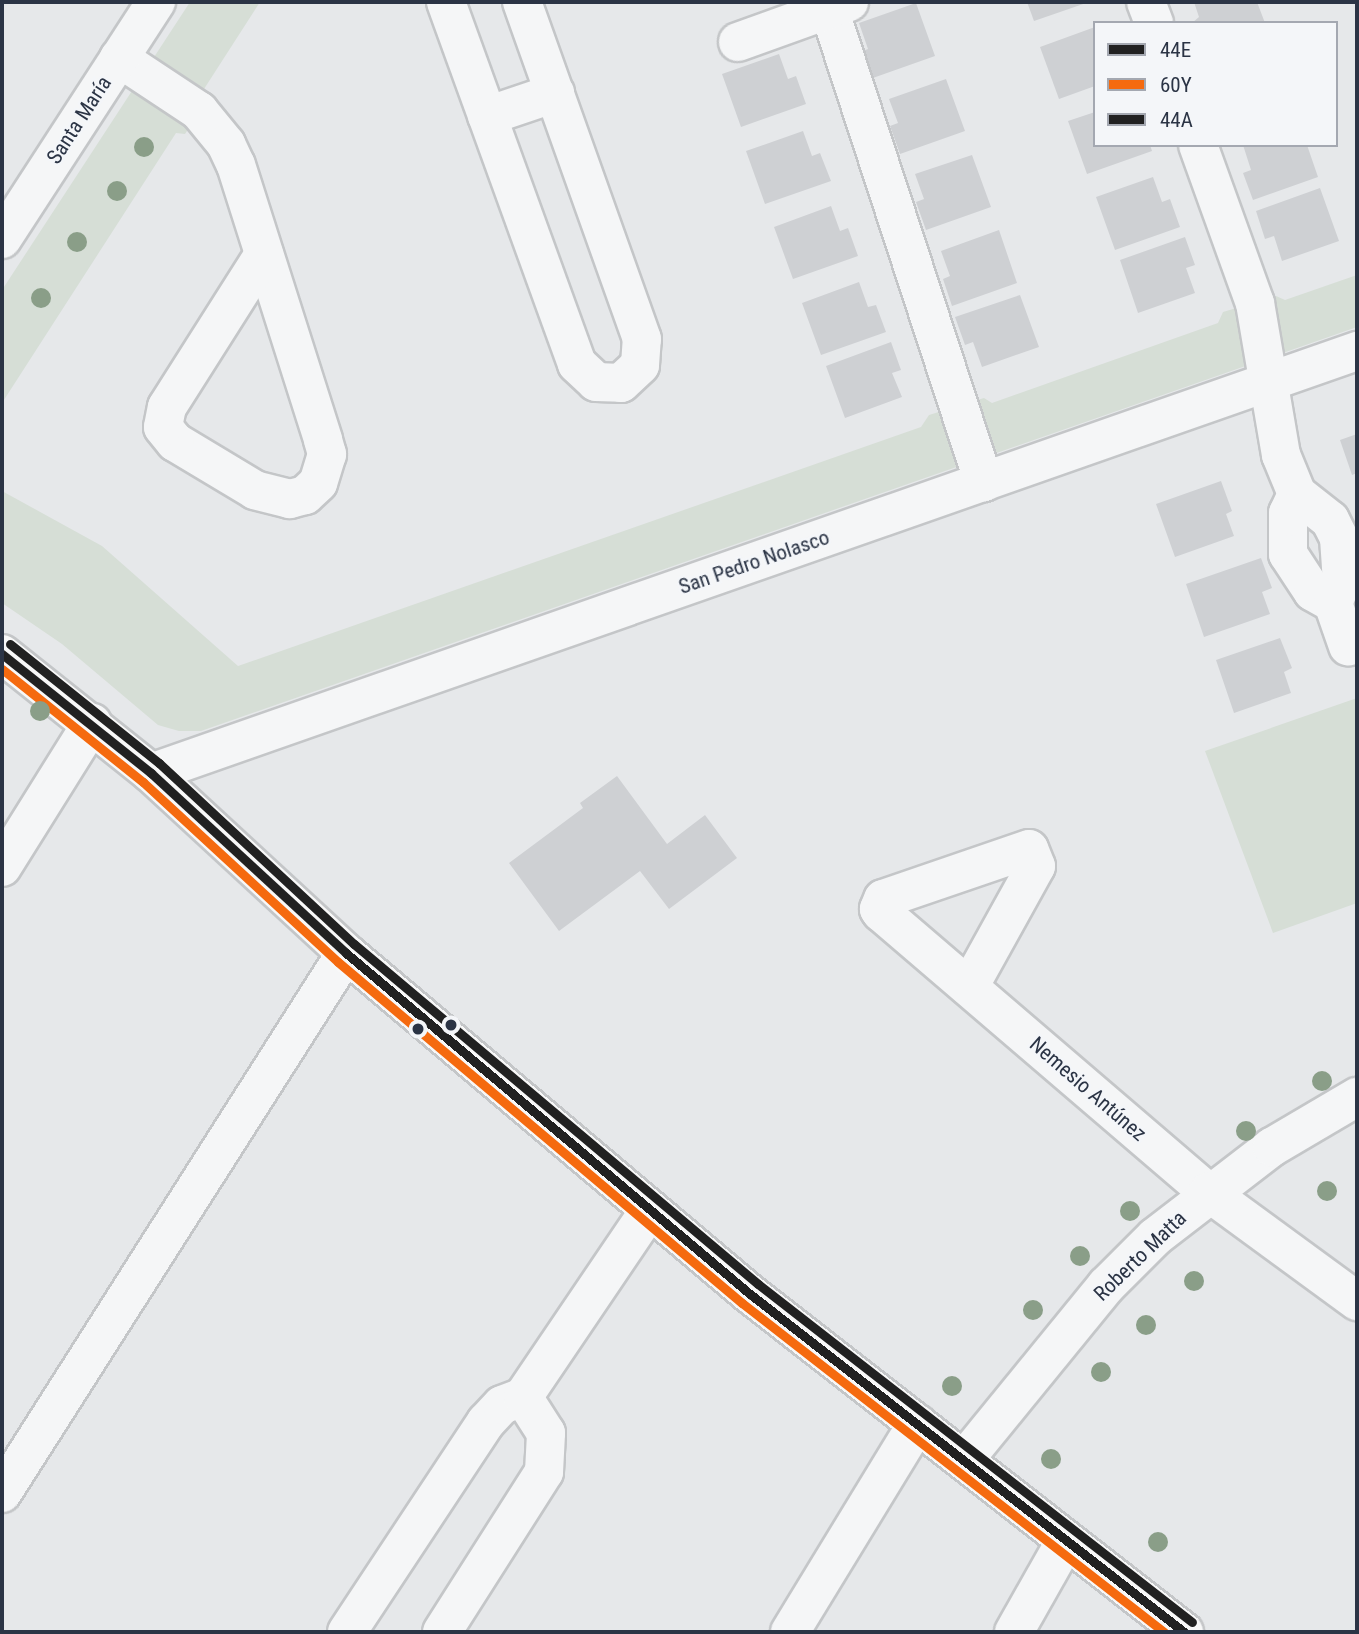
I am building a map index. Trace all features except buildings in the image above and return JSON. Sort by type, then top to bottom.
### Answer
[{"type":"main road","points":[[2,654],[92,723],[151,773],[346,953],[649,1211],[1065,1542],[1184,1632]]},
{"type":"street","name":"Santa María","points":[[4,230],[156,2]]},
{"type":"street","points":[[446,2],[577,364],[596,382],[621,383],[640,365],[642,339],[522,2]]},
{"type":"street","points":[[1146,2],[1153,21]]},
{"type":"street","points":[[738,42],[839,5],[984,482]]},
{"type":"street","points":[[119,58],[212,124],[236,165],[327,454],[318,483],[305,495],[290,499],[255,490],[175,442],[163,427],[167,407],[264,254]]},
{"type":"street","points":[[487,116],[555,93]]},
{"type":"street","points":[[1199,147],[1255,303],[1281,455],[1297,494],[1330,520],[1339,538],[1342,582],[1333,603]]},
{"type":"street","name":"San Pedro Nolasco","points":[[151,773],[1357,351]]},
{"type":"street","points":[[1297,494],[1289,513],[1288,554],[1313,592],[1333,603],[1348,646]]},
{"type":"street","points":[[2,867],[92,723]]},
{"type":"street","points":[[2,1493],[346,953]]},
{"type":"street","name":"Nemesio Antúnez","points":[[969,986],[1208,1192],[1357,1301]]},
{"type":"street","name":"Roberto Matta","points":[[964,1460],[1105,1286],[1208,1192],[1272,1147],[1357,1097]]},
{"type":"street","points":[[347,1632],[486,1422],[502,1405],[523,1396],[649,1211]]},
{"type":"street","points":[[442,1632],[544,1472],[546,1433],[523,1396]]},
{"type":"street","points":[[790,1632],[917,1424]]},
{"type":"street","points":[[1014,1632],[1065,1542]]},
{"type":"shaded area","points":[[190,2],[260,2],[204,89],[209,97],[185,134],[176,133],[2,403],[2,290]]},
{"type":"shaded area","points":[[1357,275],[1357,327],[201,731],[179,731],[158,725],[62,644],[2,603],[2,491],[102,546],[238,666],[921,427],[929,415],[984,398],[992,403],[1218,323],[1223,312],[1276,296],[1285,300]]},
{"type":"shaded area","points":[[1357,698],[1357,903],[1273,933],[1205,751]]},
{"type":"transit line","name":"44A","points":[[10,644],[159,763],[354,944],[758,1284],[1192,1622]]},
{"type":"transit line","name":"44E","points":[[2,654],[151,773],[346,953],[750,1294],[1184,1632]]},
{"type":"transit line","name":"60Y","points":[[2,669],[143,782],[338,962],[742,1303],[1164,1632]]}]
